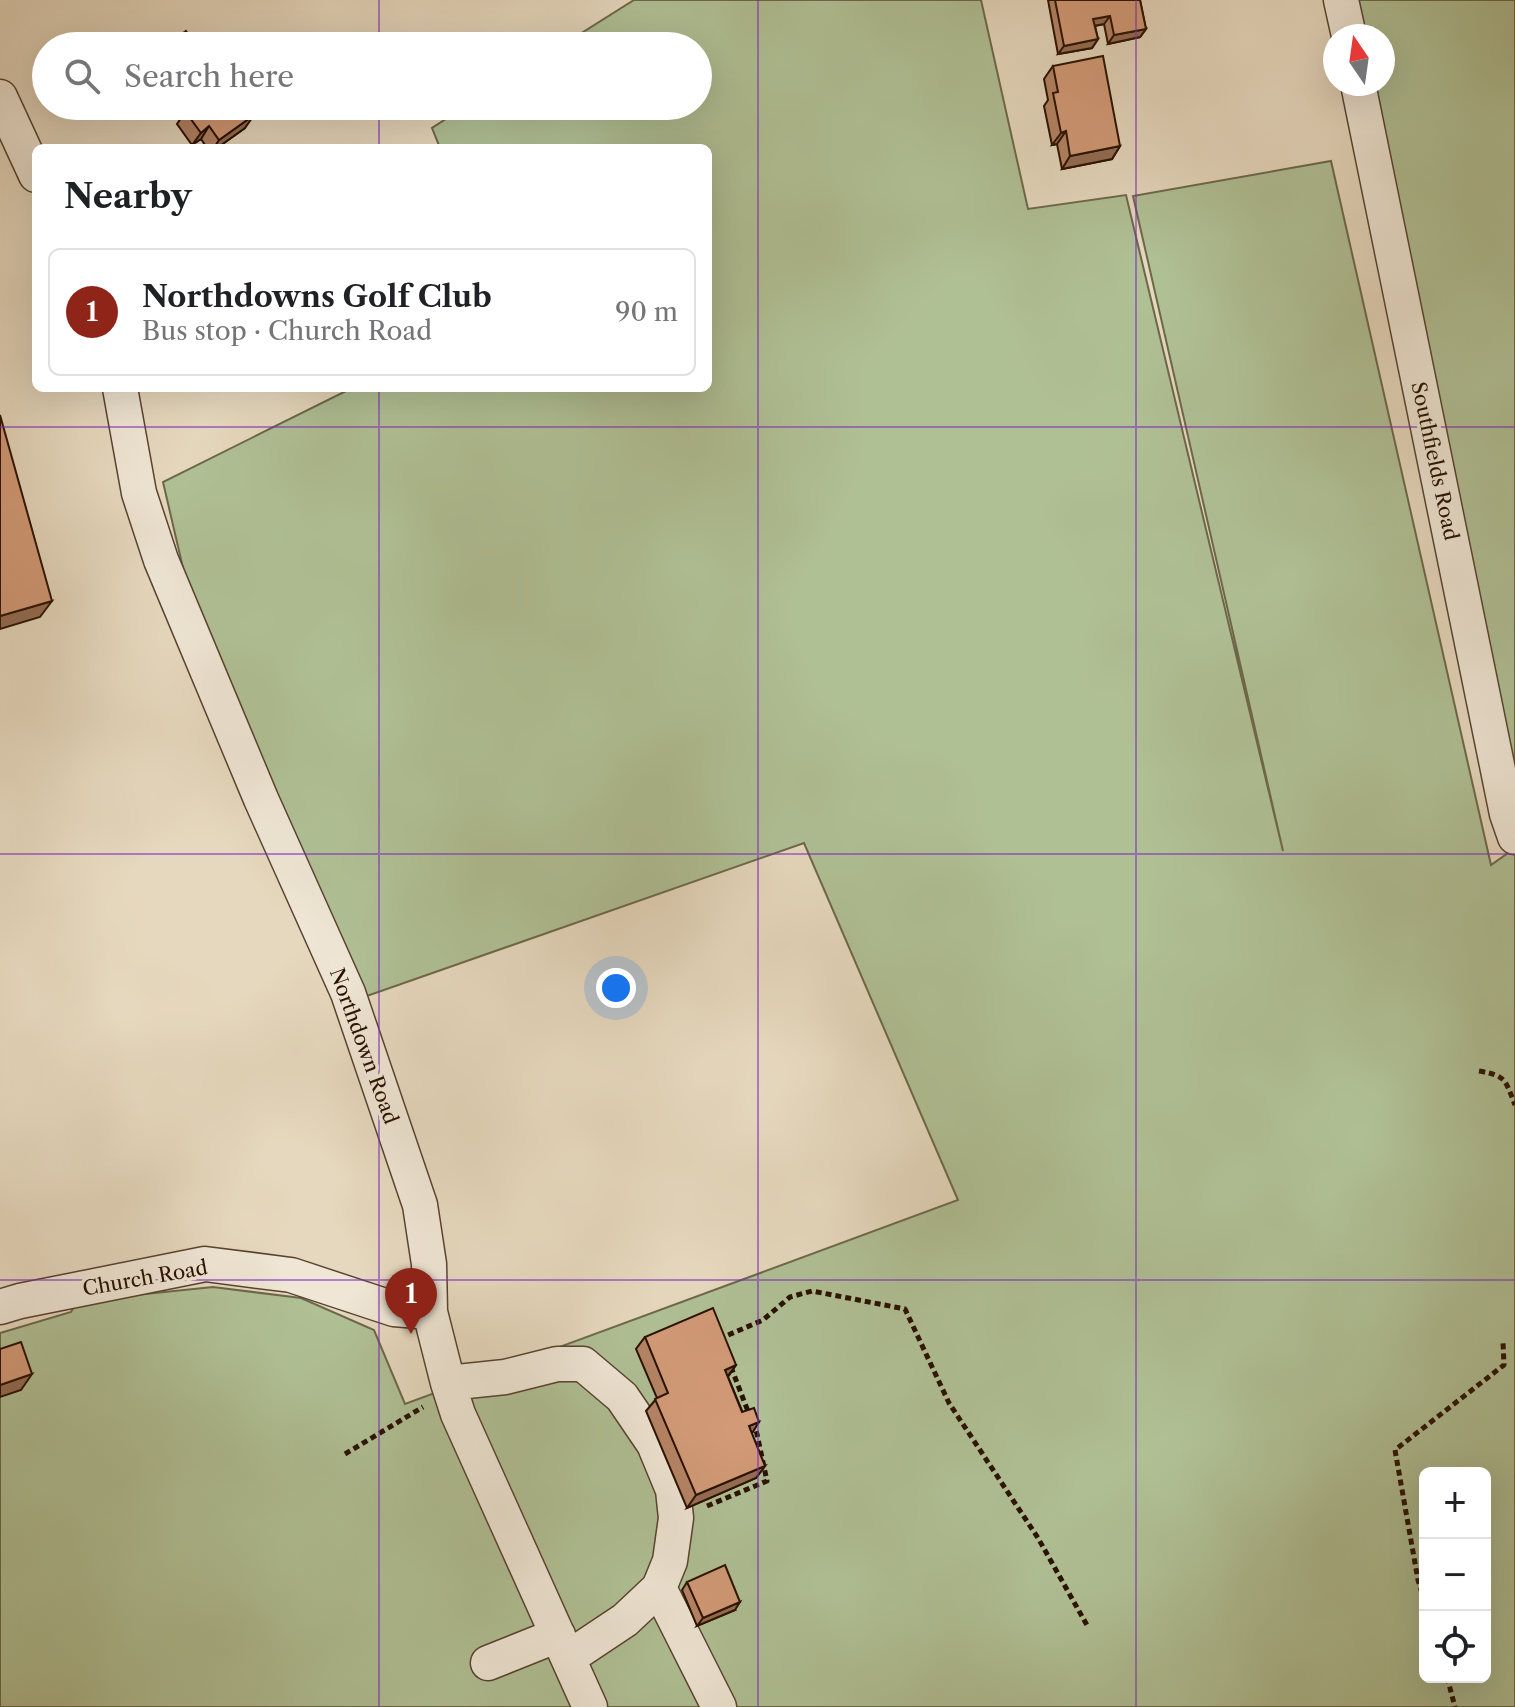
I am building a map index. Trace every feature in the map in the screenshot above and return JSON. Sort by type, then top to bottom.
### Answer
[{"type":"street","points":[[1341,0],[1346,24]]},
{"type":"street","name":"Southfields Road","points":[[1360,96],[1507,814],[1515,837]]},
{"type":"street","points":[[0,97],[32,166]]},
{"type":"street","name":"Northdown Road","points":[[121,392],[139,493],[161,560],[261,799],[348,993],[415,1189],[429,1264],[430,1312],[450,1389],[470,1441],[590,1707]]},
{"type":"street","name":"Church Road","points":[[0,1307],[205,1264],[291,1275],[394,1309],[430,1312]]},
{"type":"street","points":[[450,1389],[557,1364],[583,1364],[622,1397],[654,1444],[673,1490],[676,1518],[670,1561],[659,1588],[625,1620],[563,1646],[488,1663]]},
{"type":"street","points":[[659,1588],[719,1707]]},
{"type":"path","points":[[1479,1071],[1497,1074],[1506,1083],[1515,1105]]},
{"type":"path","points":[[725,1352],[719,1339],[763,1320],[790,1297],[812,1291],[905,1309],[949,1403],[1038,1538],[1088,1627]]},
{"type":"path","points":[[1419,1583],[1395,1450],[1504,1365],[1503,1342]]},
{"type":"path","points":[[676,1518],[767,1481],[757,1434],[730,1366]]},
{"type":"path","points":[[345,1454],[450,1389]]},
{"type":"path","points":[[1449,1683],[1455,1707]]},
{"type":"green space","points":[[634,0],[981,0],[1028,209],[1126,195],[1283,851],[1133,196],[1331,161],[1491,865],[1515,848],[1515,1707],[0,1707],[0,1333],[71,1312],[77,1301],[213,1287],[301,1298],[374,1330],[405,1404],[958,1200],[804,843],[364,997],[186,581],[163,482],[344,392],[712,392],[712,144],[438,144],[432,128],[444,120],[712,120],[712,32],[583,32]]},
{"type":"green space","points":[[1348,0],[1515,0],[1515,822],[1366,96],[1395,96],[1395,24],[1353,24]]},
{"type":"building","points":[[1055,0],[1140,0],[1146,29],[1114,35],[1110,16],[1093,19],[1098,39],[1064,46]]},
{"type":"building","points":[[1103,56],[1120,146],[1070,156],[1066,131],[1061,133],[1053,93],[1058,92],[1053,66]]},
{"type":"building","points":[[192,120],[247,120],[219,140],[209,126],[201,133]]},
{"type":"building","points":[[0,415],[52,601],[0,616]]},
{"type":"building","points":[[713,1308],[736,1365],[725,1370],[742,1412],[754,1408],[759,1422],[749,1426],[765,1466],[696,1495],[655,1399],[668,1393],[645,1337]]},
{"type":"building","points":[[21,1342],[32,1374],[0,1385],[0,1349]]},
{"type":"building","points":[[725,1565],[740,1602],[703,1618],[687,1582]]},
{"type":"place","name":"Northdowns Golf Club","points":[[411,1334]]}]
